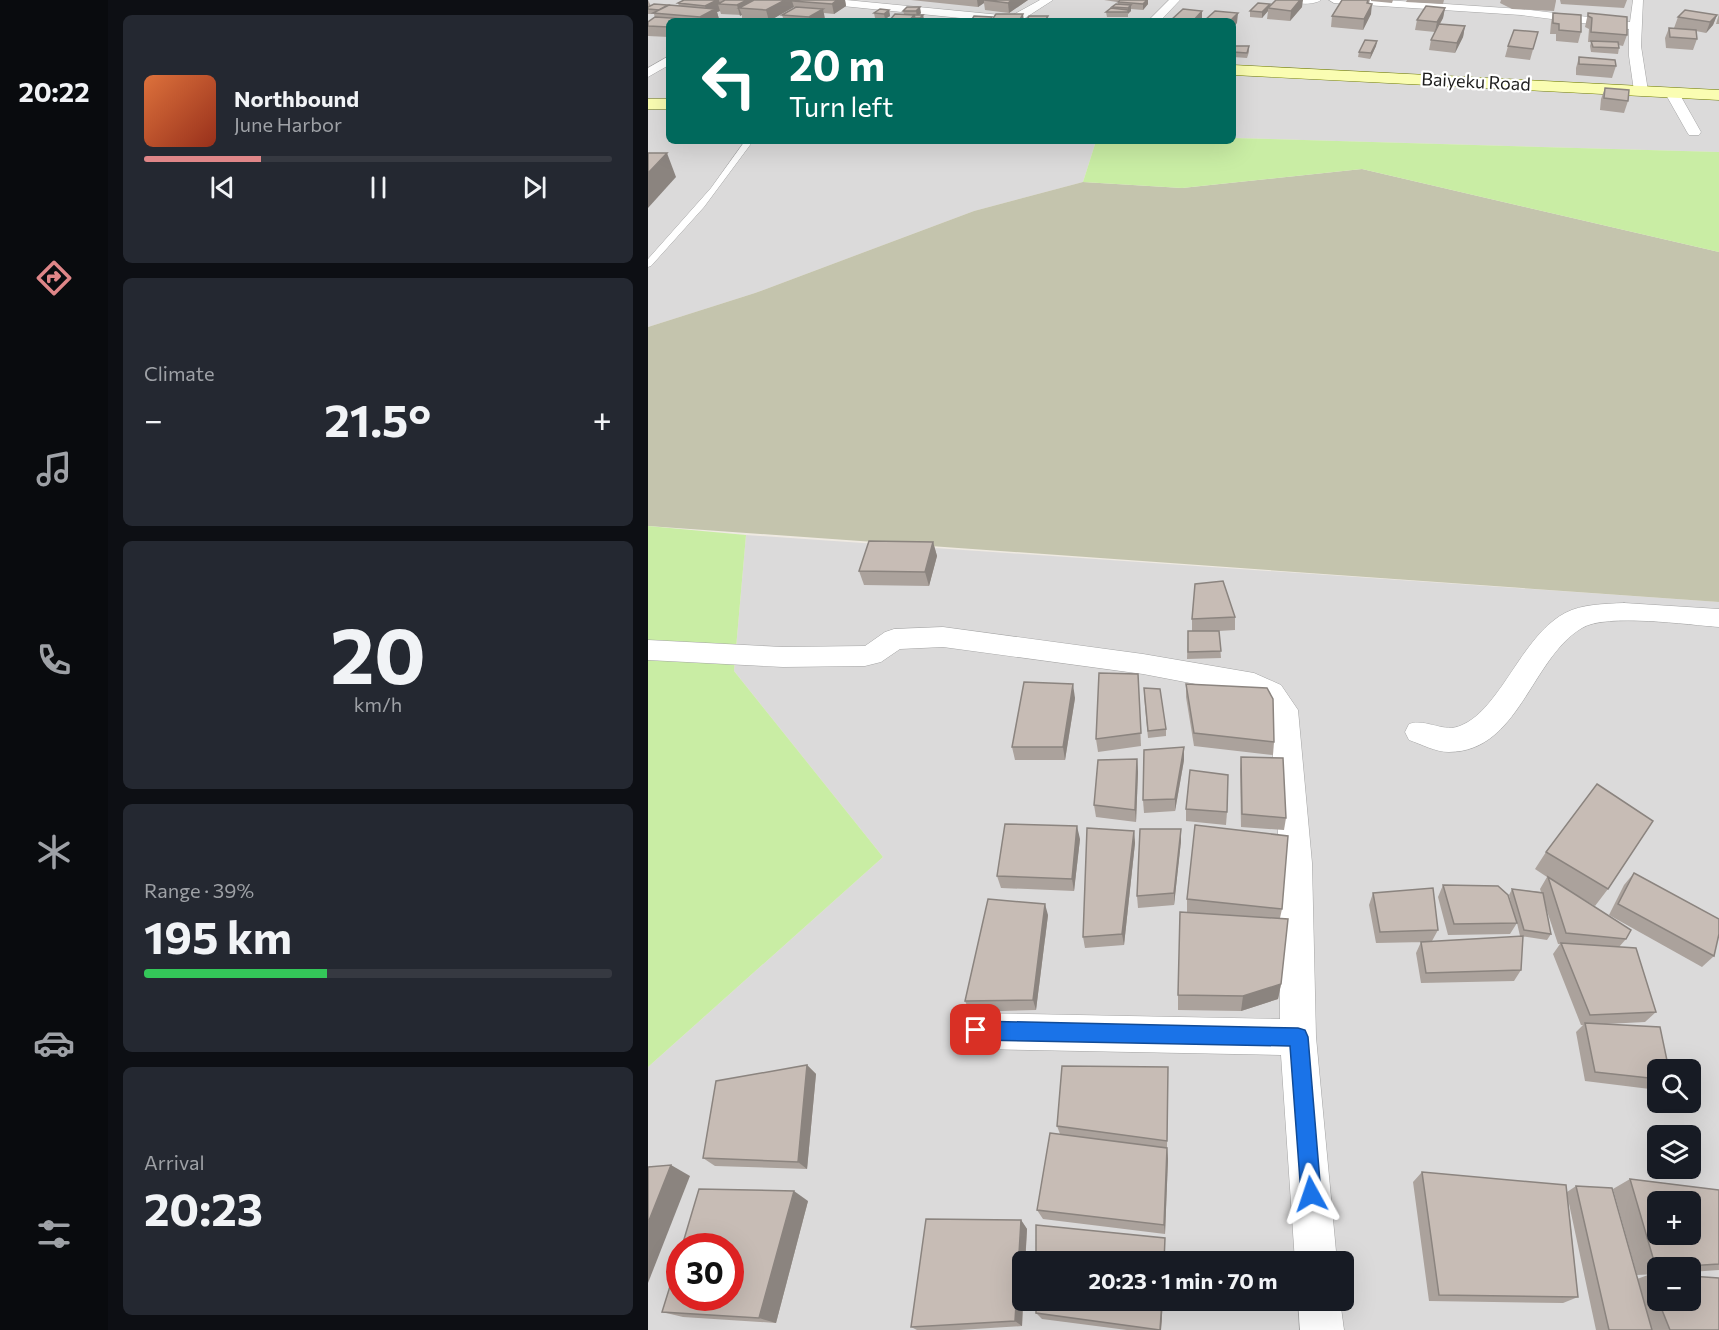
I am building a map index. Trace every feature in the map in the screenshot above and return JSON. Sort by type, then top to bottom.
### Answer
[{"type":"main road","name":"Baiyeku Road","points":[[1236,70],[1719,95]]},
{"type":"main road","points":[[648,104],[666,104]]},
{"type":"street","points":[[813,0],[997,18]]},
{"type":"street","points":[[1021,18],[1048,0]]},
{"type":"street","points":[[1157,18],[1175,0]]},
{"type":"street","points":[[1295,0],[1316,0]]},
{"type":"street","points":[[1334,0],[1506,10],[1634,26]]},
{"type":"street","points":[[1485,0],[1506,10]]},
{"type":"street","points":[[1638,0],[1634,26],[1634,61],[1641,91]]},
{"type":"street","points":[[848,18],[864,5]]},
{"type":"street","points":[[648,73],[666,62]]},
{"type":"street","points":[[1672,93],[1694,132]]},
{"type":"street","points":[[1419,732],[1451,741],[1473,734],[1494,718],[1537,663],[1555,635],[1575,620],[1605,613],[1719,618]]},
{"type":"street","points":[[648,650],[783,657],[872,656],[894,639],[943,637],[1143,663],[1254,684],[1271,693],[1284,710],[1285,722],[1296,863],[1298,1037],[1315,1251]]},
{"type":"street","points":[[976,1030],[1298,1037]]},
{"type":"street","points":[[1320,1311],[1322,1330]]},
{"type":"lane","points":[[648,264],[673,238],[734,165],[746,144]]},
{"type":"shaded area","points":[[648,0],[1719,0],[1719,152],[1236,138],[1236,18],[666,18],[666,144],[1095,144],[1083,182],[974,211],[755,293],[648,327]]},
{"type":"shaded area","points":[[1362,169],[1719,252],[1719,602],[648,526],[648,327],[755,293],[974,211],[1083,182],[1182,188]]},
{"type":"shaded area","points":[[746,535],[1719,602],[1719,1330],[648,1330],[648,1067],[883,857],[734,671]]},
{"type":"green space","points":[[1236,138],[1719,152],[1719,252],[1362,169],[1182,188],[1083,182],[1095,144],[1236,144]]},
{"type":"green space","points":[[648,526],[746,535],[734,671],[883,857],[648,1067]]},
{"type":"building","points":[[684,0],[717,0],[705,6],[678,3]]},
{"type":"building","points":[[725,0],[747,0],[737,5],[718,4]]},
{"type":"building","points":[[754,0],[785,0],[766,10],[739,8]]},
{"type":"building","points":[[837,0],[832,4],[792,1]]},
{"type":"building","points":[[984,0],[1012,0],[1008,3]]},
{"type":"building","points":[[1120,0],[1147,0],[1143,4],[1118,2]]},
{"type":"building","points":[[1276,0],[1300,0],[1291,11],[1268,8]]},
{"type":"building","points":[[1342,0],[1368,0],[1367,3],[1372,4],[1364,19],[1332,16]]},
{"type":"building","points":[[1258,3],[1270,4],[1262,12],[1250,11]]},
{"type":"building","points":[[654,4],[668,5],[659,10],[648,9]]},
{"type":"building","points":[[1116,4],[1131,5],[1128,8],[1112,7]]},
{"type":"building","points":[[669,5],[715,9],[700,17],[653,13]]},
{"type":"building","points":[[1426,6],[1445,8],[1437,22],[1417,20]]},
{"type":"building","points":[[796,7],[823,9],[809,17],[782,15]]},
{"type":"building","points":[[907,7],[920,7],[916,11],[903,11]]},
{"type":"building","points":[[1111,8],[1128,10],[1128,12],[1106,12]]},
{"type":"building","points":[[880,9],[889,10],[884,14],[874,13]]},
{"type":"building","points":[[1183,9],[1202,11],[1196,18],[1173,18]]},
{"type":"building","points":[[1685,10],[1717,15],[1710,22],[1678,17]]},
{"type":"building","points":[[1215,11],[1238,13],[1233,18],[1207,18]]},
{"type":"building","points":[[1553,13],[1581,15],[1581,32],[1559,30],[1559,24],[1553,23]]},
{"type":"building","points":[[1588,13],[1627,17],[1627,35],[1591,32],[1592,18],[1588,16]]},
{"type":"building","points":[[895,14],[914,15],[912,18],[892,18]]},
{"type":"building","points":[[996,14],[1023,14],[1021,18],[993,18]]},
{"type":"building","points":[[974,16],[992,17],[991,18],[973,18]]},
{"type":"building","points":[[1029,16],[1048,16],[1047,18],[1028,18]]},
{"type":"building","points":[[655,17],[671,18],[666,18],[666,27],[648,26],[648,22]]},
{"type":"building","points":[[1439,24],[1465,26],[1457,43],[1431,40]]},
{"type":"building","points":[[1669,28],[1696,30],[1697,39],[1670,37]]},
{"type":"building","points":[[1514,30],[1538,32],[1533,49],[1508,46]]},
{"type":"building","points":[[1365,40],[1377,41],[1371,53],[1359,52]]},
{"type":"building","points":[[1591,41],[1618,42],[1619,48],[1593,47]]},
{"type":"building","points":[[1236,46],[1249,46],[1247,53],[1236,52]]},
{"type":"building","points":[[1579,57],[1615,60],[1616,66],[1579,64]]},
{"type":"building","points":[[1605,88],[1629,90],[1628,101],[1604,98]]},
{"type":"building","points":[[648,153],[667,153],[648,173]]},
{"type":"building","points":[[869,541],[933,542],[925,572],[859,571]]},
{"type":"building","points":[[1223,581],[1235,617],[1192,619],[1195,584]]},
{"type":"building","points":[[1188,631],[1219,631],[1221,651],[1188,652]]},
{"type":"building","points":[[1099,673],[1138,674],[1141,733],[1096,739]]},
{"type":"building","points":[[1024,682],[1073,684],[1063,747],[1012,747]]},
{"type":"building","points":[[1186,684],[1267,688],[1273,699],[1274,742],[1194,733]]},
{"type":"building","points":[[1144,688],[1160,689],[1166,729],[1148,731]]},
{"type":"building","points":[[1184,747],[1175,799],[1143,800],[1144,750]]},
{"type":"building","points":[[1241,757],[1283,758],[1286,818],[1242,814]]},
{"type":"building","points":[[1137,759],[1135,810],[1094,805],[1098,760]]},
{"type":"building","points":[[1190,770],[1228,775],[1227,812],[1186,809]]},
{"type":"building","points":[[1597,784],[1653,821],[1608,889],[1546,852]]},
{"type":"building","points":[[1005,824],[1077,826],[1072,879],[997,876]]},
{"type":"building","points":[[1195,825],[1288,836],[1282,909],[1187,899]]},
{"type":"building","points":[[1087,828],[1134,831],[1122,934],[1083,937]]},
{"type":"building","points":[[1140,829],[1181,829],[1174,893],[1137,896]]},
{"type":"building","points":[[1634,873],[1719,919],[1719,934],[1714,956],[1618,904]]},
{"type":"building","points":[[1548,877],[1631,930],[1626,939],[1566,933]]},
{"type":"building","points":[[1443,885],[1498,886],[1508,895],[1517,923],[1454,924]]},
{"type":"building","points":[[1433,888],[1438,930],[1380,932],[1373,893]]},
{"type":"building","points":[[1512,889],[1543,893],[1551,934],[1524,930]]},
{"type":"building","points":[[988,899],[1045,904],[1033,1000],[965,1001]]},
{"type":"building","points":[[1180,912],[1288,919],[1281,984],[1243,996],[1178,995]]},
{"type":"building","points":[[1523,936],[1521,970],[1426,973],[1421,942]]},
{"type":"building","points":[[1561,943],[1636,948],[1656,1012],[1590,1015]]},
{"type":"building","points":[[1585,1023],[1660,1027],[1667,1059],[1647,1059],[1647,1078],[1595,1072]]},
{"type":"building","points":[[807,1065],[798,1162],[703,1158],[716,1081]]},
{"type":"building","points":[[1062,1066],[1168,1067],[1167,1141],[1057,1126]]},
{"type":"building","points":[[1050,1133],[1167,1148],[1164,1225],[1037,1210]]},
{"type":"building","points":[[671,1165],[648,1223],[648,1167]]},
{"type":"building","points":[[1422,1172],[1566,1185],[1578,1297],[1439,1295]]},
{"type":"building","points":[[1630,1179],[1719,1190],[1719,1264],[1701,1265],[1701,1257],[1653,1257],[1649,1245],[1701,1245],[1701,1191],[1647,1191],[1647,1237]]},
{"type":"building","points":[[1576,1186],[1612,1188],[1652,1330],[1609,1330]]},
{"type":"building","points":[[699,1189],[794,1191],[759,1318],[662,1312],[666,1299],[666,1311],[744,1311],[744,1233],[686,1233]]},
{"type":"building","points":[[926,1219],[1021,1220],[1019,1251],[1012,1251],[1012,1311],[1016,1311],[1015,1321],[911,1327]]},
{"type":"building","points":[[1036,1225],[1165,1238],[1164,1251],[1036,1251]]},
{"type":"building","points":[[1701,1277],[1719,1278],[1719,1330],[1670,1330],[1662,1311],[1701,1311]]},
{"type":"building","points":[[1036,1311],[1161,1311],[1160,1330],[1036,1313]]},
{"type":"route","points":[[976,1030],[1298,1037],[1311,1194]]}]
